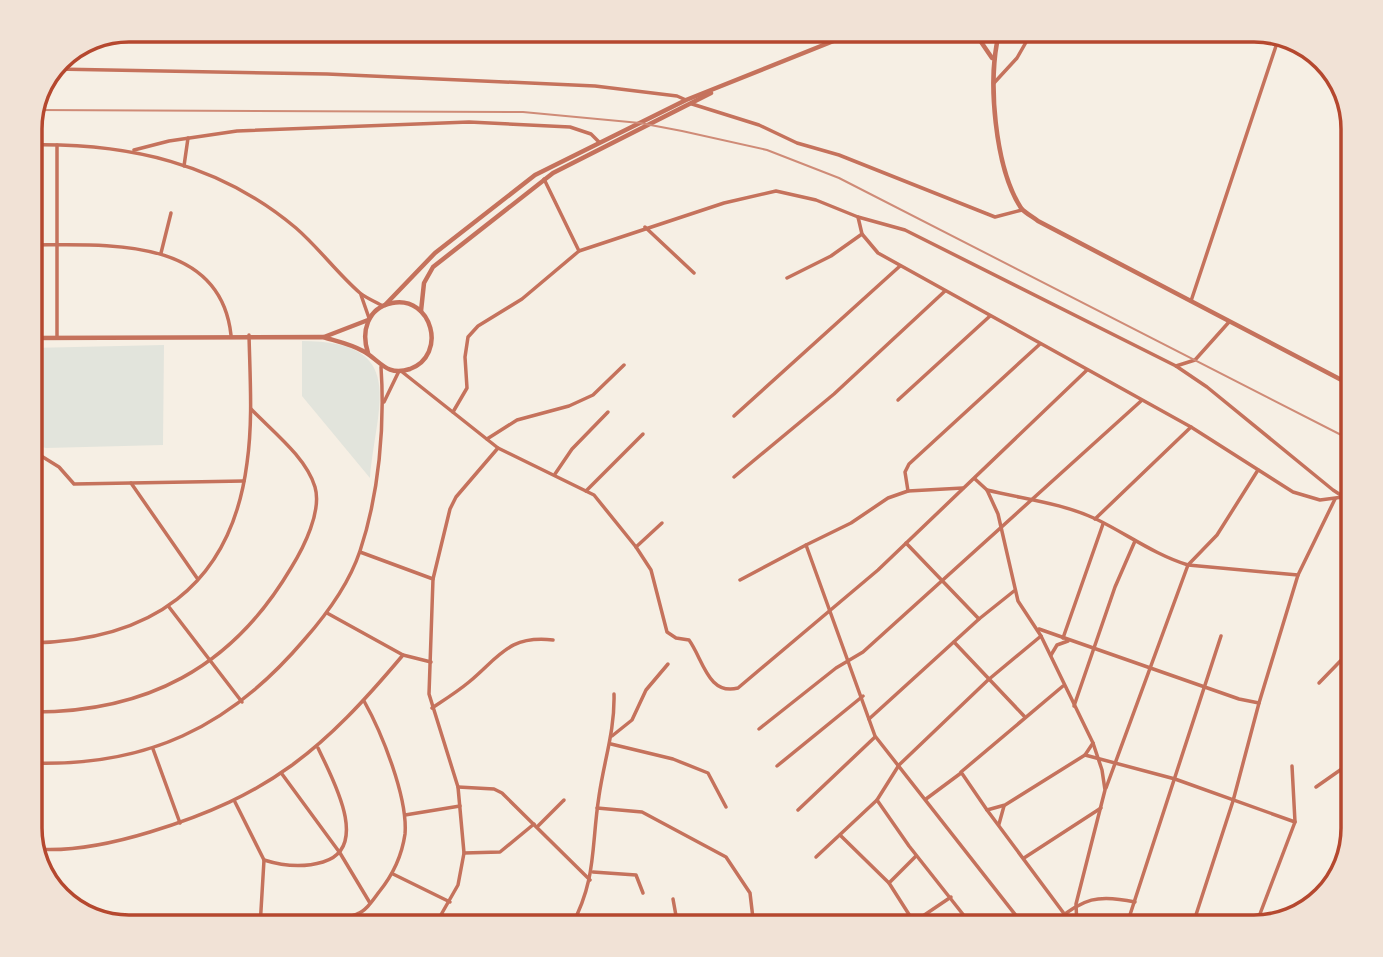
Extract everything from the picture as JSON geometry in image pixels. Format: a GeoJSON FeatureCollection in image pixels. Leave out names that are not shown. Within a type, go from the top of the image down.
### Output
{"type":"FeatureCollection","features":[{"type":"Feature","properties":{"kind":"street"},"geometry":{"type":"LineString","coordinates":[[323,337],[369,319],[423,264],[514,189],[599,142],[687,100],[831,42]]}},
{"type":"Feature","properties":{"kind":"street"},"geometry":{"type":"LineString","coordinates":[[980,42],[993,59]]}},
{"type":"Feature","properties":{"kind":"street"},"geometry":{"type":"LineString","coordinates":[[997,42],[993,59],[994,83],[1004,166],[1022,209],[1038,221],[1341,380]]}},
{"type":"Feature","properties":{"kind":"street"},"geometry":{"type":"LineString","coordinates":[[994,83],[1017,58],[1026,42]]}},
{"type":"Feature","properties":{"kind":"street"},"geometry":{"type":"LineString","coordinates":[[1190,302],[1276,45]]}},
{"type":"Feature","properties":{"kind":"street"},"geometry":{"type":"LineString","coordinates":[[67,69],[327,74],[595,86],[677,96],[687,100]]}},
{"type":"Feature","properties":{"kind":"street"},"geometry":{"type":"LineString","coordinates":[[421,311],[424,283],[433,267],[544,179],[723,86]]}},
{"type":"Feature","properties":{"kind":"street"},"geometry":{"type":"LineString","coordinates":[[692,104],[851,159],[995,217],[1022,209]]}},
{"type":"Feature","properties":{"kind":"street"},"geometry":{"type":"LineString","coordinates":[[134,150],[237,131],[469,122],[570,127],[591,134],[599,142]]}},
{"type":"Feature","properties":{"kind":"street"},"geometry":{"type":"LineString","coordinates":[[184,166],[188,138]]}},
{"type":"Feature","properties":{"kind":"street"},"geometry":{"type":"LineString","coordinates":[[42,145],[134,150],[184,166],[246,192],[290,223],[319,248],[361,295],[369,319],[364,331],[368,353]]}},
{"type":"Feature","properties":{"kind":"street"},"geometry":{"type":"LineString","coordinates":[[57,145],[57,338]]}},
{"type":"Feature","properties":{"kind":"street"},"geometry":{"type":"LineString","coordinates":[[544,179],[579,251]]}},
{"type":"Feature","properties":{"kind":"street"},"geometry":{"type":"LineString","coordinates":[[453,412],[467,388],[465,356],[468,337],[478,326],[522,299],[579,251],[645,227],[776,191],[816,200],[858,217],[905,230],[1176,366],[1224,400],[1341,495]]}},
{"type":"Feature","properties":{"kind":"street"},"geometry":{"type":"LineString","coordinates":[[161,253],[171,213]]}},
{"type":"Feature","properties":{"kind":"street"},"geometry":{"type":"LineString","coordinates":[[858,217],[862,234],[878,253],[900,266],[1191,427],[1304,496],[1341,498]]}},
{"type":"Feature","properties":{"kind":"street"},"geometry":{"type":"LineString","coordinates":[[645,227],[694,273]]}},
{"type":"Feature","properties":{"kind":"street"},"geometry":{"type":"LineString","coordinates":[[787,278],[831,256],[862,234]]}},
{"type":"Feature","properties":{"kind":"street"},"geometry":{"type":"LineString","coordinates":[[42,245],[136,247],[161,253],[186,264],[208,281],[229,314],[231,335]]}},
{"type":"Feature","properties":{"kind":"street"},"geometry":{"type":"LineString","coordinates":[[734,416],[900,266]]}},
{"type":"Feature","properties":{"kind":"street"},"geometry":{"type":"LineString","coordinates":[[733,477],[834,394],[945,291]]}},
{"type":"Feature","properties":{"kind":"street"},"geometry":{"type":"LineString","coordinates":[[361,295],[384,305],[400,302],[421,311],[428,320],[432,342],[421,362],[400,371],[383,404]]}},
{"type":"Feature","properties":{"kind":"street"},"geometry":{"type":"LineString","coordinates":[[898,400],[990,316]]}},
{"type":"Feature","properties":{"kind":"street"},"geometry":{"type":"LineString","coordinates":[[1176,366],[1195,360],[1229,322]]}},
{"type":"Feature","properties":{"kind":"street"},"geometry":{"type":"LineString","coordinates":[[42,338],[231,335],[323,337],[368,353],[381,367],[400,371],[498,448],[594,495],[636,547],[656,584],[667,632],[676,638],[689,640],[720,689],[738,688],[829,610],[975,479],[1087,370]]}},
{"type":"Feature","properties":{"kind":"street"},"geometry":{"type":"LineString","coordinates":[[42,643],[81,641],[108,635],[138,624],[169,607],[197,578],[228,532],[244,481],[251,409],[248,335]]}},
{"type":"Feature","properties":{"kind":"street"},"geometry":{"type":"LineString","coordinates":[[908,491],[905,472],[909,464],[1040,344]]}},
{"type":"Feature","properties":{"kind":"street"},"geometry":{"type":"LineString","coordinates":[[487,439],[517,419],[569,406],[593,395],[624,365]]}},
{"type":"Feature","properties":{"kind":"street"},"geometry":{"type":"LineString","coordinates":[[42,763],[95,761],[153,749],[212,722],[242,702],[284,664],[327,613],[360,551],[372,492],[383,404],[381,367]]}},
{"type":"Feature","properties":{"kind":"street"},"geometry":{"type":"LineString","coordinates":[[759,729],[850,659],[863,652],[1141,401]]}},
{"type":"Feature","properties":{"kind":"street"},"geometry":{"type":"LineString","coordinates":[[42,712],[93,710],[156,691],[212,662],[260,615],[279,589],[300,553],[317,501],[315,486],[304,466],[251,409]]}},
{"type":"Feature","properties":{"kind":"street"},"geometry":{"type":"LineString","coordinates":[[555,474],[579,441],[608,412]]}},
{"type":"Feature","properties":{"kind":"street"},"geometry":{"type":"LineString","coordinates":[[1095,519],[1191,427]]}},
{"type":"Feature","properties":{"kind":"street"},"geometry":{"type":"LineString","coordinates":[[586,491],[643,434]]}},
{"type":"Feature","properties":{"kind":"street"},"geometry":{"type":"LineString","coordinates":[[443,915],[458,885],[464,853],[458,787],[432,709],[430,662],[433,579],[450,509],[456,497],[498,448]]}},
{"type":"Feature","properties":{"kind":"street"},"geometry":{"type":"LineString","coordinates":[[42,456],[59,467],[74,484],[244,481]]}},
{"type":"Feature","properties":{"kind":"street"},"geometry":{"type":"LineString","coordinates":[[1076,915],[1105,790],[1117,765],[1188,565],[1217,535],[1258,469]]}},
{"type":"Feature","properties":{"kind":"street"},"geometry":{"type":"LineString","coordinates":[[975,479],[987,490],[1001,529],[1014,591],[1025,615],[1037,628],[1093,743],[1105,790]]}},
{"type":"Feature","properties":{"kind":"street"},"geometry":{"type":"LineString","coordinates":[[131,483],[197,578]]}},
{"type":"Feature","properties":{"kind":"street"},"geometry":{"type":"LineString","coordinates":[[740,580],[851,523],[888,498],[908,491],[965,488]]}},
{"type":"Feature","properties":{"kind":"street"},"geometry":{"type":"LineString","coordinates":[[987,490],[1034,500],[1095,519],[1188,565],[1298,575]]}},
{"type":"Feature","properties":{"kind":"street"},"geometry":{"type":"LineString","coordinates":[[1196,915],[1233,801],[1259,703],[1298,575],[1335,499]]}},
{"type":"Feature","properties":{"kind":"street"},"geometry":{"type":"LineString","coordinates":[[636,547],[662,523]]}},
{"type":"Feature","properties":{"kind":"street"},"geometry":{"type":"LineString","coordinates":[[1063,638],[1103,523]]}},
{"type":"Feature","properties":{"kind":"street"},"geometry":{"type":"LineString","coordinates":[[1074,706],[1115,587],[1135,541]]}},
{"type":"Feature","properties":{"kind":"street"},"geometry":{"type":"LineString","coordinates":[[906,543],[979,618]]}},
{"type":"Feature","properties":{"kind":"street"},"geometry":{"type":"LineString","coordinates":[[806,545],[850,659],[875,736],[1016,915]]}},
{"type":"Feature","properties":{"kind":"street"},"geometry":{"type":"LineString","coordinates":[[360,551],[433,579]]}},
{"type":"Feature","properties":{"kind":"street"},"geometry":{"type":"LineString","coordinates":[[869,719],[979,618],[1014,591]]}},
{"type":"Feature","properties":{"kind":"street"},"geometry":{"type":"LineString","coordinates":[[169,607],[242,702]]}},
{"type":"Feature","properties":{"kind":"street"},"geometry":{"type":"LineString","coordinates":[[327,613],[402,655],[430,662]]}},
{"type":"Feature","properties":{"kind":"street"},"geometry":{"type":"LineString","coordinates":[[1037,628],[1259,703]]}},
{"type":"Feature","properties":{"kind":"street"},"geometry":{"type":"LineString","coordinates":[[816,857],[877,800],[899,765],[988,680],[1041,636]]}},
{"type":"Feature","properties":{"kind":"street"},"geometry":{"type":"LineString","coordinates":[[1130,915],[1221,636]]}},
{"type":"Feature","properties":{"kind":"street"},"geometry":{"type":"LineString","coordinates":[[432,709],[468,683],[505,648],[522,640],[554,640]]}},
{"type":"Feature","properties":{"kind":"street"},"geometry":{"type":"LineString","coordinates":[[1052,660],[1053,648],[1069,640]]}},
{"type":"Feature","properties":{"kind":"street"},"geometry":{"type":"LineString","coordinates":[[954,642],[1024,716]]}},
{"type":"Feature","properties":{"kind":"street"},"geometry":{"type":"LineString","coordinates":[[45,848],[86,846],[180,823],[235,802],[282,774],[318,748],[364,701],[402,655]]}},
{"type":"Feature","properties":{"kind":"street"},"geometry":{"type":"LineString","coordinates":[[1319,683],[1341,660]]}},
{"type":"Feature","properties":{"kind":"street"},"geometry":{"type":"LineString","coordinates":[[612,736],[632,720],[646,690],[668,664]]}},
{"type":"Feature","properties":{"kind":"street"},"geometry":{"type":"LineString","coordinates":[[926,799],[1063,686]]}},
{"type":"Feature","properties":{"kind":"street"},"geometry":{"type":"LineString","coordinates":[[576,915],[593,872],[597,808],[611,744],[614,694]]}},
{"type":"Feature","properties":{"kind":"street"},"geometry":{"type":"LineString","coordinates":[[777,766],[863,696]]}},
{"type":"Feature","properties":{"kind":"street"},"geometry":{"type":"LineString","coordinates":[[355,915],[370,903],[393,874],[404,835],[405,815],[376,722],[364,701]]}},
{"type":"Feature","properties":{"kind":"street"},"geometry":{"type":"LineString","coordinates":[[798,810],[875,736]]}},
{"type":"Feature","properties":{"kind":"street"},"geometry":{"type":"LineString","coordinates":[[987,810],[1005,805],[1085,755],[1093,743]]}},
{"type":"Feature","properties":{"kind":"street"},"geometry":{"type":"LineString","coordinates":[[611,744],[673,759],[708,773],[726,807]]}},
{"type":"Feature","properties":{"kind":"street"},"geometry":{"type":"LineString","coordinates":[[264,860],[280,865],[310,866],[332,859],[340,853],[347,837],[345,816],[335,785],[318,748]]}},
{"type":"Feature","properties":{"kind":"street"},"geometry":{"type":"LineString","coordinates":[[153,749],[180,823]]}},
{"type":"Feature","properties":{"kind":"street"},"geometry":{"type":"LineString","coordinates":[[1085,755],[1098,756],[1117,765],[1175,779],[1295,822]]}},
{"type":"Feature","properties":{"kind":"street"},"geometry":{"type":"LineString","coordinates":[[1260,914],[1295,822],[1292,766]]}},
{"type":"Feature","properties":{"kind":"street"},"geometry":{"type":"LineString","coordinates":[[1316,787],[1341,769]]}},
{"type":"Feature","properties":{"kind":"street"},"geometry":{"type":"LineString","coordinates":[[961,772],[1065,914],[1076,904],[1114,898],[1135,902]]}},
{"type":"Feature","properties":{"kind":"street"},"geometry":{"type":"LineString","coordinates":[[282,774],[340,853],[370,903]]}},
{"type":"Feature","properties":{"kind":"street"},"geometry":{"type":"LineString","coordinates":[[458,787],[494,789],[502,793],[590,880]]}},
{"type":"Feature","properties":{"kind":"street"},"geometry":{"type":"LineString","coordinates":[[464,853],[500,852],[536,826],[564,800]]}},
{"type":"Feature","properties":{"kind":"street"},"geometry":{"type":"LineString","coordinates":[[877,800],[916,856],[964,915]]}},
{"type":"Feature","properties":{"kind":"street"},"geometry":{"type":"LineString","coordinates":[[235,802],[264,860],[261,915]]}},
{"type":"Feature","properties":{"kind":"street"},"geometry":{"type":"LineString","coordinates":[[999,824],[1005,805]]}},
{"type":"Feature","properties":{"kind":"street"},"geometry":{"type":"LineString","coordinates":[[405,815],[460,806]]}},
{"type":"Feature","properties":{"kind":"street"},"geometry":{"type":"LineString","coordinates":[[597,808],[642,812],[726,857],[750,894],[753,915]]}},
{"type":"Feature","properties":{"kind":"street"},"geometry":{"type":"LineString","coordinates":[[1024,858],[1101,808]]}},
{"type":"Feature","properties":{"kind":"street"},"geometry":{"type":"LineString","coordinates":[[840,835],[889,883],[910,915]]}},
{"type":"Feature","properties":{"kind":"street"},"geometry":{"type":"LineString","coordinates":[[889,883],[916,856]]}},
{"type":"Feature","properties":{"kind":"street"},"geometry":{"type":"LineString","coordinates":[[593,872],[636,875],[643,893]]}},
{"type":"Feature","properties":{"kind":"street"},"geometry":{"type":"LineString","coordinates":[[393,874],[450,902]]}},
{"type":"Feature","properties":{"kind":"street"},"geometry":{"type":"LineString","coordinates":[[924,915],[951,897]]}},
{"type":"Feature","properties":{"kind":"street"},"geometry":{"type":"LineString","coordinates":[[673,899],[676,915]]}},
{"type":"Feature","properties":{"kind":"shaded area"},"geometry":{"type":"Polygon","coordinates":[[[302,341],[336,344],[359,352],[373,365],[379,382],[380,403],[370,478],[302,396],[302,341]]]}},
{"type":"Feature","properties":{"kind":"shaded area"},"geometry":{"type":"Polygon","coordinates":[[[164,345],[163,445],[42,447],[42,348],[164,345]]]}},
{"type":"Feature","properties":{"kind":"railway"},"geometry":{"type":"LineString","coordinates":[[44,110],[523,112],[640,123],[767,150],[839,178],[1341,435]]}}]}
